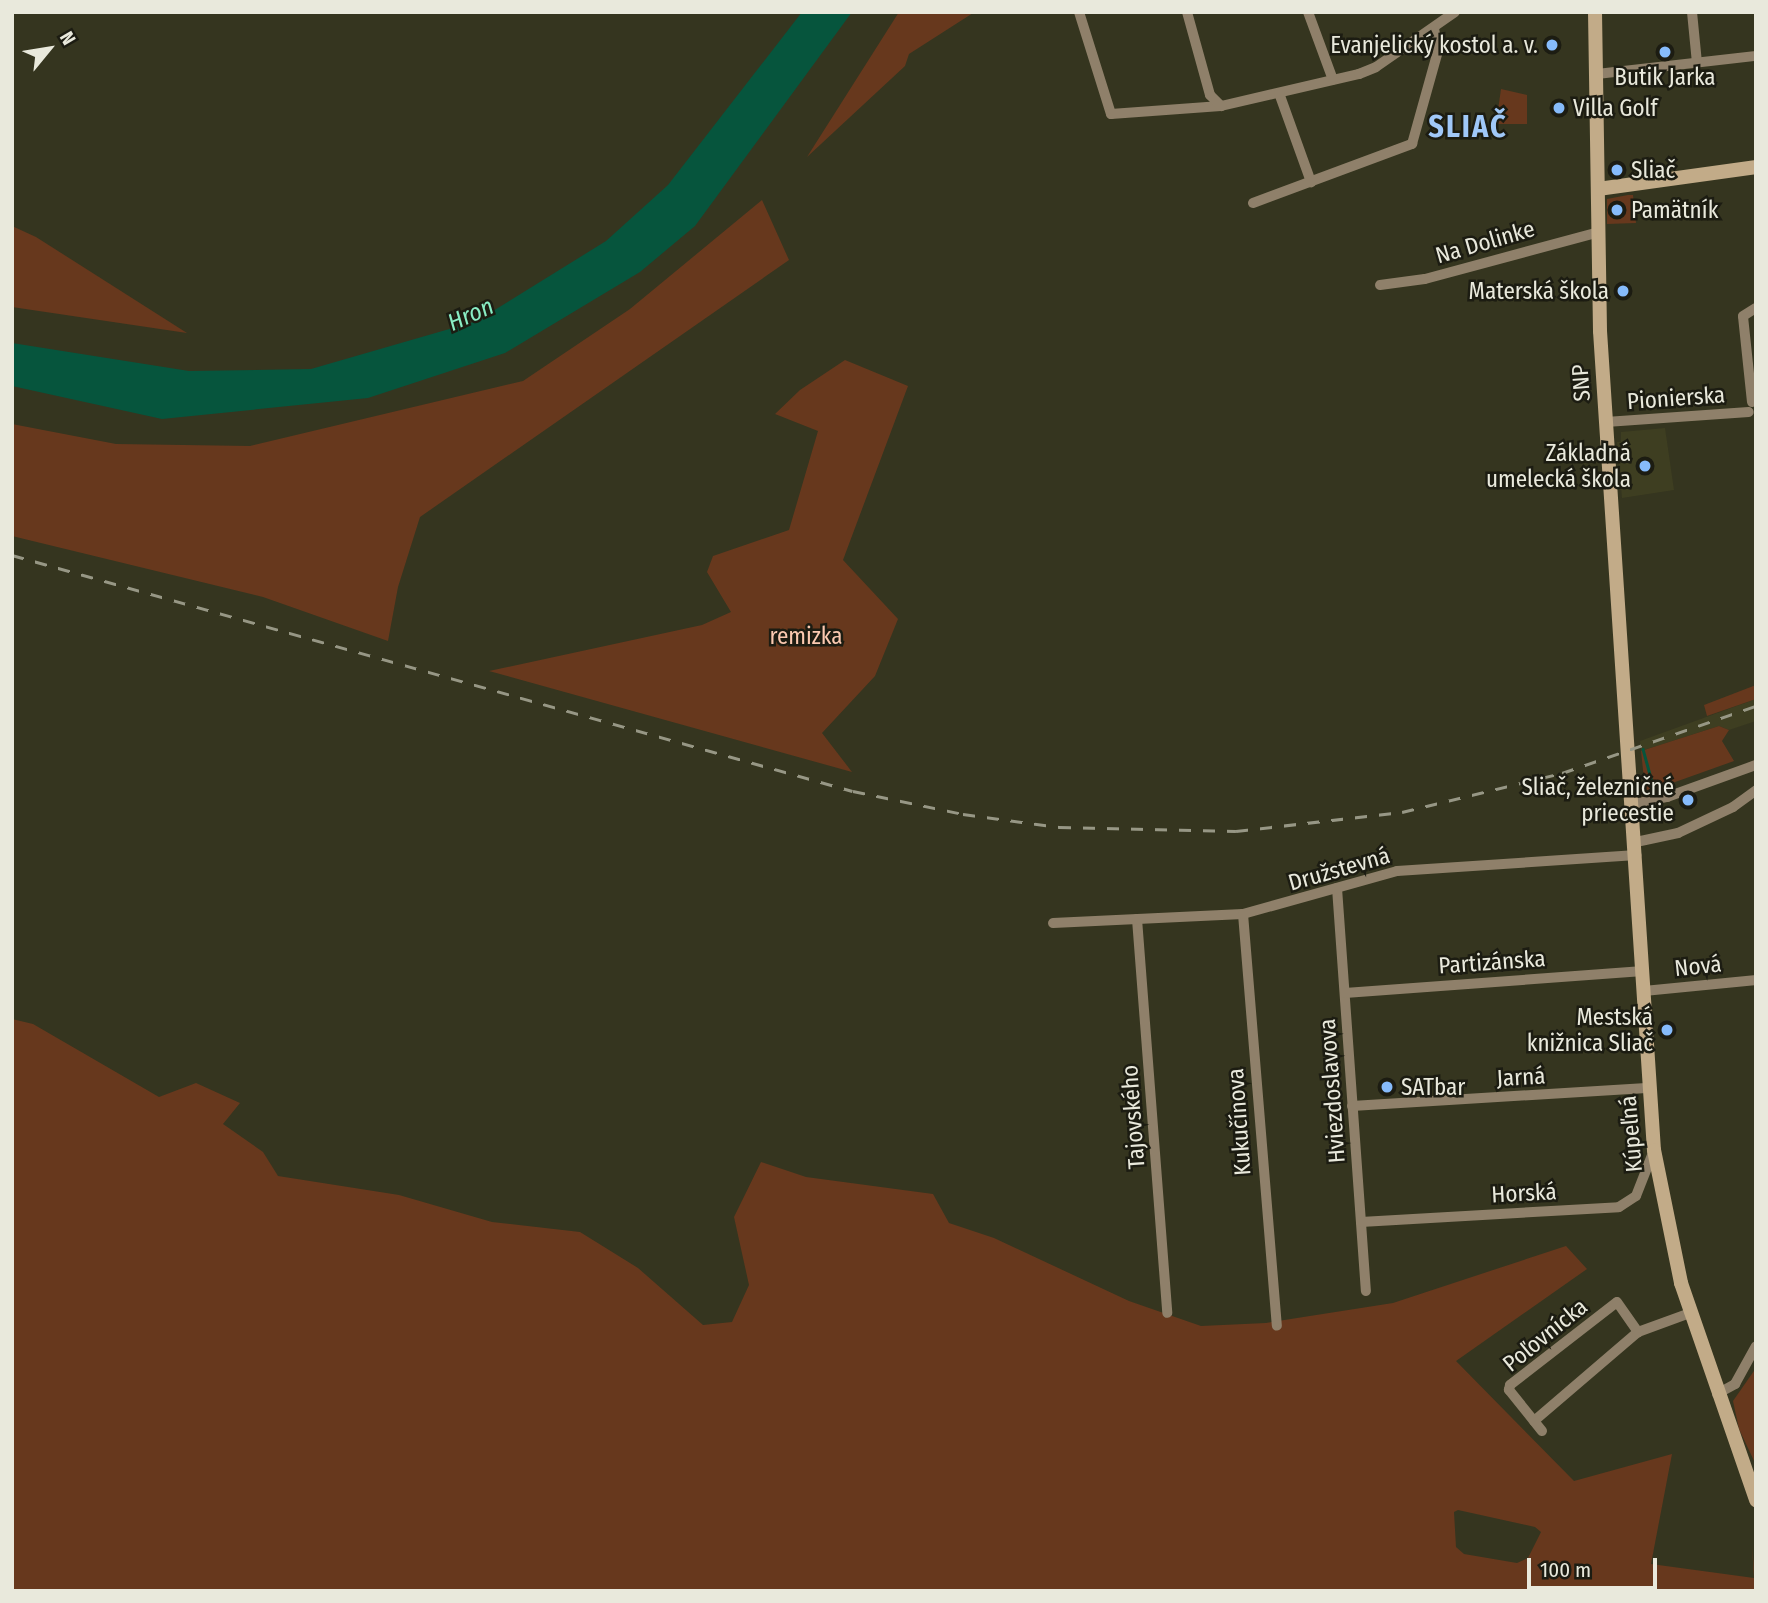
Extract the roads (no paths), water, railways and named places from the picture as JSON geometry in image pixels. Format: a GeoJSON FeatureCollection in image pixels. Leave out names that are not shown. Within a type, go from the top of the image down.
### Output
{"type":"FeatureCollection","features":[{"type":"Feature","properties":{"kind":"street"},"geometry":{"type":"LineString","coordinates":[[1079,12],[1111,114],[1221,106],[1377,67],[1455,12]]}},
{"type":"Feature","properties":{"kind":"street"},"geometry":{"type":"LineString","coordinates":[[1187,12],[1210,95],[1221,106]]}},
{"type":"Feature","properties":{"kind":"street"},"geometry":{"type":"LineString","coordinates":[[1308,12],[1333,80]]}},
{"type":"Feature","properties":{"kind":"street","name":"SNP"},"geometry":{"type":"LineString","coordinates":[[1595,12],[1606,422],[1631,750]]}},
{"type":"Feature","properties":{"kind":"street"},"geometry":{"type":"LineString","coordinates":[[1692,12],[1697,63]]}},
{"type":"Feature","properties":{"kind":"street"},"geometry":{"type":"LineString","coordinates":[[1254,203],[1414,142],[1438,51],[1434,28]]}},
{"type":"Feature","properties":{"kind":"street"},"geometry":{"type":"LineString","coordinates":[[1597,74],[1756,56]]}},
{"type":"Feature","properties":{"kind":"street"},"geometry":{"type":"LineString","coordinates":[[1279,93],[1311,182]]}},
{"type":"Feature","properties":{"kind":"street"},"geometry":{"type":"LineString","coordinates":[[1598,188],[1756,167]]}},
{"type":"Feature","properties":{"kind":"street","name":"Na Dolinke"},"geometry":{"type":"LineString","coordinates":[[1380,285],[1425,279],[1599,232]]}},
{"type":"Feature","properties":{"kind":"street"},"geometry":{"type":"LineString","coordinates":[[1751,309],[1753,407]]}},
{"type":"Feature","properties":{"kind":"street","name":"Pionierska"},"geometry":{"type":"LineString","coordinates":[[1606,422],[1753,407]]}},
{"type":"Feature","properties":{"kind":"street","name":"Kúpeľná"},"geometry":{"type":"LineString","coordinates":[[1631,750],[1654,1150],[1673,1255],[1717,1394],[1756,1500]]}},
{"type":"Feature","properties":{"kind":"street"},"geometry":{"type":"LineString","coordinates":[[1634,804],[1667,797],[1756,765]]}},
{"type":"Feature","properties":{"kind":"street","name":"Družstevná"},"geometry":{"type":"LineString","coordinates":[[1053,923],[1243,914],[1415,869],[1636,849],[1733,807],[1756,790]]}},
{"type":"Feature","properties":{"kind":"street","name":"Hviezdoslavova"},"geometry":{"type":"LineString","coordinates":[[1337,888],[1366,1291]]}},
{"type":"Feature","properties":{"kind":"street","name":"Kukučínova"},"geometry":{"type":"LineString","coordinates":[[1243,914],[1277,1326]]}},
{"type":"Feature","properties":{"kind":"street","name":"Tajovského"},"geometry":{"type":"LineString","coordinates":[[1137,919],[1167,1313]]}},
{"type":"Feature","properties":{"kind":"street","name":"Partizánska"},"geometry":{"type":"LineString","coordinates":[[1345,993],[1643,971]]}},
{"type":"Feature","properties":{"kind":"street","name":"Nová"},"geometry":{"type":"LineString","coordinates":[[1644,991],[1756,980]]}},
{"type":"Feature","properties":{"kind":"street","name":"Jarná"},"geometry":{"type":"LineString","coordinates":[[1352,1106],[1650,1088]]}},
{"type":"Feature","properties":{"kind":"street","name":"Horská"},"geometry":{"type":"LineString","coordinates":[[1362,1222],[1619,1207],[1636,1196],[1654,1150]]}},
{"type":"Feature","properties":{"kind":"street","name":"Poľovnícka"},"geometry":{"type":"LineString","coordinates":[[1542,1431],[1509,1390],[1510,1385],[1618,1302],[1638,1332]]}},
{"type":"Feature","properties":{"kind":"street"},"geometry":{"type":"LineString","coordinates":[[1534,1421],[1638,1332],[1690,1313]]}},
{"type":"Feature","properties":{"kind":"street"},"geometry":{"type":"LineString","coordinates":[[1717,1394],[1735,1384],[1756,1346]]}},
{"type":"Feature","properties":{"kind":"waterway"},"geometry":{"type":"LineString","coordinates":[[1643,749],[1654,789]]}},
{"type":"Feature","properties":{"kind":"railway"},"geometry":{"type":"LineString","coordinates":[[12,555],[853,791],[963,814],[1059,827],[1236,831],[1402,812],[1562,773],[1756,706]]}},
{"type":"Feature","properties":{"kind":"place","name":"Evanjelický kostol a. v."},"geometry":{"type":"Point","coordinates":[1552,45]}},
{"type":"Feature","properties":{"kind":"place","name":"Butik Jarka"},"geometry":{"type":"Point","coordinates":[1665,52]}},
{"type":"Feature","properties":{"kind":"place","name":"Villa Golf"},"geometry":{"type":"Point","coordinates":[1559,108]}},
{"type":"Feature","properties":{"kind":"place","name":"Sliač"},"geometry":{"type":"Point","coordinates":[1617,170]}},
{"type":"Feature","properties":{"kind":"place","name":"Pamätník"},"geometry":{"type":"Point","coordinates":[1617,210]}},
{"type":"Feature","properties":{"kind":"place","name":"Materská škola"},"geometry":{"type":"Point","coordinates":[1623,291]}},
{"type":"Feature","properties":{"kind":"place","name":"Základná umelecká škola"},"geometry":{"type":"Point","coordinates":[1645,466]}},
{"type":"Feature","properties":{"kind":"place","name":"Sliač, železničné priecestie"},"geometry":{"type":"Point","coordinates":[1688,800]}},
{"type":"Feature","properties":{"kind":"place","name":"Mestská knižnica Sliač"},"geometry":{"type":"Point","coordinates":[1667,1030]}},
{"type":"Feature","properties":{"kind":"place","name":"SATbar"},"geometry":{"type":"Point","coordinates":[1387,1087]}},
{"type":"Feature","properties":{"kind":"district","name":"SLIAČ"},"geometry":{"type":"Point","coordinates":[1468,127]}},
{"type":"Feature","properties":{"kind":"water label","name":"Hron"},"geometry":{"type":"Point","coordinates":[471,315]}},
{"type":"Feature","properties":{"kind":"park label","name":"remizka"},"geometry":{"type":"Point","coordinates":[806,636]}}]}
